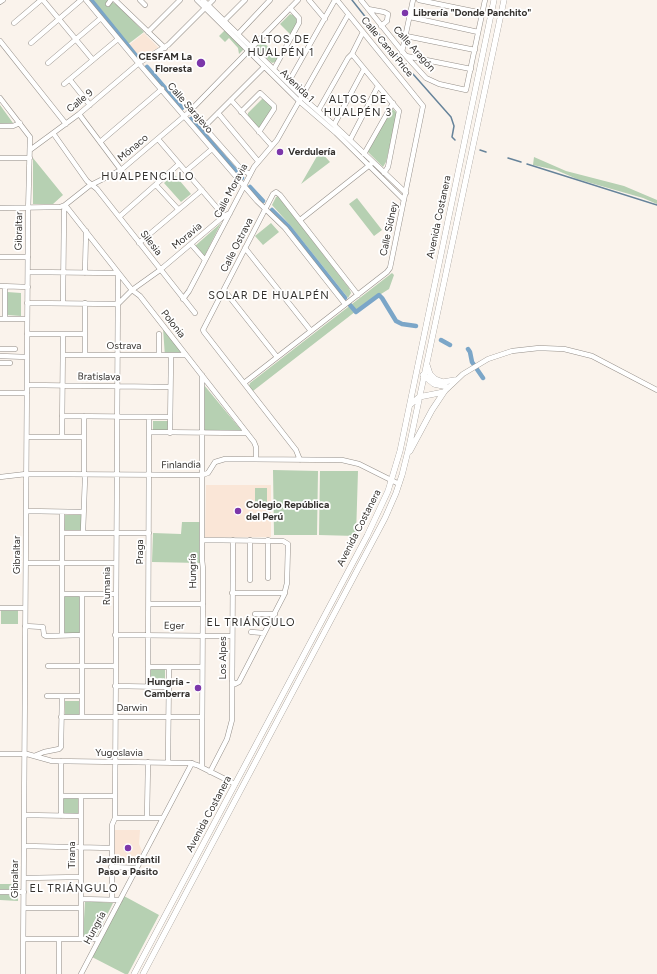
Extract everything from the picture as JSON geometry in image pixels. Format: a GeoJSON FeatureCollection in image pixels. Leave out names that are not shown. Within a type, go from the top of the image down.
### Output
{"type":"FeatureCollection","features":[{"type":"Feature","properties":{"kind":"main road","name":"Avenida Costanera"},"geometry":{"type":"LineString","coordinates":[[143,974],[382,524],[399,484],[407,457],[504,0]]}},
{"type":"Feature","properties":{"kind":"main road","name":"Avenida Costanera"},"geometry":{"type":"LineString","coordinates":[[134,974],[370,530],[392,481],[494,1]]}},
{"type":"Feature","properties":{"kind":"main road"},"geometry":{"type":"LineString","coordinates":[[418,361],[424,375],[434,384],[446,390]]}},
{"type":"Feature","properties":{"kind":"main road"},"geometry":{"type":"LineString","coordinates":[[426,364],[430,374],[435,380],[443,382],[456,380]]}},
{"type":"Feature","properties":{"kind":"main road"},"geometry":{"type":"LineString","coordinates":[[409,406],[419,397],[446,390]]}},
{"type":"Feature","properties":{"kind":"main road"},"geometry":{"type":"LineString","coordinates":[[407,457],[432,410],[446,390]]}},
{"type":"Feature","properties":{"kind":"main road"},"geometry":{"type":"LineString","coordinates":[[426,396],[432,402],[432,410]]}},
{"type":"Feature","properties":{"kind":"street"},"geometry":{"type":"LineString","coordinates":[[14,23],[42,0],[93,60]]}},
{"type":"Feature","properties":{"kind":"street"},"geometry":{"type":"LineString","coordinates":[[31,43],[81,0]]}},
{"type":"Feature","properties":{"kind":"street","name":"Calle Sarajevo"},"geometry":{"type":"LineString","coordinates":[[86,0],[244,186],[265,210],[285,228],[345,304]]}},
{"type":"Feature","properties":{"kind":"street"},"geometry":{"type":"LineString","coordinates":[[108,4],[111,0]]}},
{"type":"Feature","properties":{"kind":"street"},"geometry":{"type":"LineString","coordinates":[[115,0],[165,48],[213,0]]}},
{"type":"Feature","properties":{"kind":"street"},"geometry":{"type":"LineString","coordinates":[[140,0],[145,5]]}},
{"type":"Feature","properties":{"kind":"street"},"geometry":{"type":"LineString","coordinates":[[148,32],[180,0]]}},
{"type":"Feature","properties":{"kind":"street","name":"Avenida 1"},"geometry":{"type":"LineString","coordinates":[[196,0],[207,7],[238,34],[264,67],[371,164],[404,200]]}},
{"type":"Feature","properties":{"kind":"street","name":"Avenida 1"},"geometry":{"type":"LineString","coordinates":[[204,0],[207,7],[250,49],[274,69],[288,83],[300,99],[318,111],[334,125],[364,154],[371,164],[384,173],[406,193]]}},
{"type":"Feature","properties":{"kind":"street"},"geometry":{"type":"LineString","coordinates":[[224,21],[244,0]]}},
{"type":"Feature","properties":{"kind":"street"},"geometry":{"type":"LineString","coordinates":[[238,34],[270,0]]}},
{"type":"Feature","properties":{"kind":"street","name":"Mónaco"},"geometry":{"type":"LineString","coordinates":[[0,208],[56,208],[65,205],[92,184],[121,170],[190,111],[298,0]]}},
{"type":"Feature","properties":{"kind":"street"},"geometry":{"type":"LineString","coordinates":[[309,0],[324,19]]}},
{"type":"Feature","properties":{"kind":"street"},"geometry":{"type":"LineString","coordinates":[[288,83],[336,0]]}},
{"type":"Feature","properties":{"kind":"street","name":"Calle Canal Price"},"geometry":{"type":"LineString","coordinates":[[336,0],[423,106]]}},
{"type":"Feature","properties":{"kind":"street","name":"Calle Aragón"},"geometry":{"type":"LineString","coordinates":[[361,0],[404,54],[429,80],[439,84],[466,90],[471,69]]}},
{"type":"Feature","properties":{"kind":"street"},"geometry":{"type":"LineString","coordinates":[[413,0],[404,54],[471,69],[485,0]]}},
{"type":"Feature","properties":{"kind":"street"},"geometry":{"type":"LineString","coordinates":[[419,0],[482,13]]}},
{"type":"Feature","properties":{"kind":"street"},"geometry":{"type":"LineString","coordinates":[[274,69],[299,22],[298,17],[290,8]]}},
{"type":"Feature","properties":{"kind":"street"},"geometry":{"type":"LineString","coordinates":[[368,9],[388,14],[387,21],[381,26]]}},
{"type":"Feature","properties":{"kind":"street","name":"Calle Moravia"},"geometry":{"type":"LineString","coordinates":[[183,298],[189,291],[206,260],[250,174],[258,161],[272,146],[348,15]]}},
{"type":"Feature","properties":{"kind":"street"},"geometry":{"type":"LineString","coordinates":[[410,17],[478,32]]}},
{"type":"Feature","properties":{"kind":"street"},"geometry":{"type":"LineString","coordinates":[[48,63],[101,18]]}},
{"type":"Feature","properties":{"kind":"street"},"geometry":{"type":"LineString","coordinates":[[318,111],[348,58],[352,54],[363,32]]}},
{"type":"Feature","properties":{"kind":"street"},"geometry":{"type":"LineString","coordinates":[[406,36],[475,50]]}},
{"type":"Feature","properties":{"kind":"street"},"geometry":{"type":"LineString","coordinates":[[64,84],[118,39]]}},
{"type":"Feature","properties":{"kind":"street"},"geometry":{"type":"LineString","coordinates":[[0,41],[66,124]]}},
{"type":"Feature","properties":{"kind":"street","name":"Calle 9"},"geometry":{"type":"LineString","coordinates":[[30,150],[79,114],[139,63],[165,48]]}},
{"type":"Feature","properties":{"kind":"street"},"geometry":{"type":"LineString","coordinates":[[352,54],[393,103],[399,113],[388,167],[384,173]]}},
{"type":"Feature","properties":{"kind":"street"},"geometry":{"type":"LineString","coordinates":[[204,127],[264,67]]}},
{"type":"Feature","properties":{"kind":"street"},"geometry":{"type":"LineString","coordinates":[[334,125],[364,69]]}},
{"type":"Feature","properties":{"kind":"street"},"geometry":{"type":"LineString","coordinates":[[70,80],[90,105]]}},
{"type":"Feature","properties":{"kind":"street"},"geometry":{"type":"LineString","coordinates":[[350,140],[378,86]]}},
{"type":"Feature","properties":{"kind":"street"},"geometry":{"type":"LineString","coordinates":[[100,142],[162,89]]}},
{"type":"Feature","properties":{"kind":"street"},"geometry":{"type":"LineString","coordinates":[[241,112],[260,93],[274,106],[274,109],[259,132]]}},
{"type":"Feature","properties":{"kind":"street"},"geometry":{"type":"LineString","coordinates":[[0,98],[20,123],[13,126],[0,126]]}},
{"type":"Feature","properties":{"kind":"street"},"geometry":{"type":"LineString","coordinates":[[231,100],[272,146]]}},
{"type":"Feature","properties":{"kind":"street"},"geometry":{"type":"LineString","coordinates":[[364,154],[393,103]]}},
{"type":"Feature","properties":{"kind":"street","name":"Calle Sídney"},"geometry":{"type":"LineString","coordinates":[[244,383],[390,269],[423,106]]}},
{"type":"Feature","properties":{"kind":"street"},"geometry":{"type":"LineString","coordinates":[[190,111],[242,170],[250,174]]}},
{"type":"Feature","properties":{"kind":"street"},"geometry":{"type":"LineString","coordinates":[[218,113],[258,161]]}},
{"type":"Feature","properties":{"kind":"street"},"geometry":{"type":"LineString","coordinates":[[79,114],[121,170]]}},
{"type":"Feature","properties":{"kind":"street","name":"Gibraltar"},"geometry":{"type":"LineString","coordinates":[[20,123],[30,137],[27,303],[23,974]]}},
{"type":"Feature","properties":{"kind":"street","name":"Silesia"},"geometry":{"type":"LineString","coordinates":[[53,133],[87,181],[92,184],[195,313]]}},
{"type":"Feature","properties":{"kind":"street"},"geometry":{"type":"LineString","coordinates":[[158,139],[224,216]]}},
{"type":"Feature","properties":{"kind":"street"},"geometry":{"type":"LineString","coordinates":[[186,171],[212,149]]}},
{"type":"Feature","properties":{"kind":"street"},"geometry":{"type":"LineString","coordinates":[[0,158],[30,158]]}},
{"type":"Feature","properties":{"kind":"street"},"geometry":{"type":"LineString","coordinates":[[119,217],[180,164]]}},
{"type":"Feature","properties":{"kind":"street"},"geometry":{"type":"LineString","coordinates":[[300,220],[371,164]]}},
{"type":"Feature","properties":{"kind":"street"},"geometry":{"type":"LineString","coordinates":[[156,185],[178,210]]}},
{"type":"Feature","properties":{"kind":"street"},"geometry":{"type":"LineString","coordinates":[[139,243],[202,190]]}},
{"type":"Feature","properties":{"kind":"street"},"geometry":{"type":"LineString","coordinates":[[265,210],[274,193],[277,192],[358,295]]}},
{"type":"Feature","properties":{"kind":"street"},"geometry":{"type":"LineString","coordinates":[[63,303],[65,205]]}},
{"type":"Feature","properties":{"kind":"street","name":"Polonia"},"geometry":{"type":"LineString","coordinates":[[65,205],[132,290],[140,296],[256,445],[256,460]]}},
{"type":"Feature","properties":{"kind":"street","name":"Calle Ostrava"},"geometry":{"type":"LineString","coordinates":[[244,383],[203,331],[265,210]]}},
{"type":"Feature","properties":{"kind":"street","name":"Moravia"},"geometry":{"type":"LineString","coordinates":[[118,304],[132,290],[160,270],[224,216],[230,213]]}},
{"type":"Feature","properties":{"kind":"street"},"geometry":{"type":"LineString","coordinates":[[85,273],[86,231]]}},
{"type":"Feature","properties":{"kind":"street"},"geometry":{"type":"LineString","coordinates":[[191,244],[206,260]]}},
{"type":"Feature","properties":{"kind":"street"},"geometry":{"type":"LineString","coordinates":[[245,248],[311,331]]}},
{"type":"Feature","properties":{"kind":"street"},"geometry":{"type":"LineString","coordinates":[[0,257],[28,257]]}},
{"type":"Feature","properties":{"kind":"street"},"geometry":{"type":"LineString","coordinates":[[28,272],[118,273]]}},
{"type":"Feature","properties":{"kind":"street","name":"Rumania"},"geometry":{"type":"LineString","coordinates":[[112,899],[112,825],[115,818],[114,762],[118,273]]}},
{"type":"Feature","properties":{"kind":"street"},"geometry":{"type":"LineString","coordinates":[[27,319],[2,319],[2,286],[28,287]]}},
{"type":"Feature","properties":{"kind":"street"},"geometry":{"type":"LineString","coordinates":[[224,290],[277,357]]}},
{"type":"Feature","properties":{"kind":"street"},"geometry":{"type":"LineString","coordinates":[[27,303],[118,304]]}},
{"type":"Feature","properties":{"kind":"street"},"geometry":{"type":"LineString","coordinates":[[85,304],[85,355]]}},
{"type":"Feature","properties":{"kind":"street"},"geometry":{"type":"LineString","coordinates":[[27,334],[85,334]]}},
{"type":"Feature","properties":{"kind":"street"},"geometry":{"type":"LineString","coordinates":[[62,437],[63,334]]}},
{"type":"Feature","properties":{"kind":"street"},"geometry":{"type":"LineString","coordinates":[[159,334],[159,355]]}},
{"type":"Feature","properties":{"kind":"street"},"geometry":{"type":"LineString","coordinates":[[446,390],[473,367],[496,356],[521,350],[548,348],[592,356],[657,390]]}},
{"type":"Feature","properties":{"kind":"street"},"geometry":{"type":"LineString","coordinates":[[0,349],[15,349]]}},
{"type":"Feature","properties":{"kind":"street","name":"Ostrava"},"geometry":{"type":"LineString","coordinates":[[63,355],[186,355]]}},
{"type":"Feature","properties":{"kind":"street"},"geometry":{"type":"LineString","coordinates":[[170,433],[171,355]]}},
{"type":"Feature","properties":{"kind":"street"},"geometry":{"type":"LineString","coordinates":[[0,356],[27,356]]}},
{"type":"Feature","properties":{"kind":"street"},"geometry":{"type":"LineString","coordinates":[[0,363],[10,363]]}},
{"type":"Feature","properties":{"kind":"street","name":"Hungría"},"geometry":{"type":"LineString","coordinates":[[202,375],[202,767]]}},
{"type":"Feature","properties":{"kind":"street"},"geometry":{"type":"LineString","coordinates":[[244,383],[298,452],[300,460]]}},
{"type":"Feature","properties":{"kind":"street","name":"Bratislava"},"geometry":{"type":"LineString","coordinates":[[27,385],[170,386]]}},
{"type":"Feature","properties":{"kind":"street"},"geometry":{"type":"LineString","coordinates":[[0,393],[27,393]]}},
{"type":"Feature","properties":{"kind":"street"},"geometry":{"type":"LineString","coordinates":[[62,416],[170,417]]}},
{"type":"Feature","properties":{"kind":"street"},"geometry":{"type":"LineString","coordinates":[[83,532],[83,512],[85,509],[84,416]]}},
{"type":"Feature","properties":{"kind":"street","name":"Praga"},"geometry":{"type":"LineString","coordinates":[[148,687],[150,475],[149,417]]}},
{"type":"Feature","properties":{"kind":"street"},"geometry":{"type":"LineString","coordinates":[[149,432],[247,433]]}},
{"type":"Feature","properties":{"kind":"street"},"geometry":{"type":"LineString","coordinates":[[27,437],[84,437]]}},
{"type":"Feature","properties":{"kind":"street","name":"Finlandia"},"geometry":{"type":"LineString","coordinates":[[0,477],[26,474],[202,475],[208,473],[215,462],[219,460],[300,460],[350,461],[399,484]]}},
{"type":"Feature","properties":{"kind":"street"},"geometry":{"type":"LineString","coordinates":[[26,511],[83,512]]}},
{"type":"Feature","properties":{"kind":"street"},"geometry":{"type":"LineString","coordinates":[[62,512],[62,635]]}},
{"type":"Feature","properties":{"kind":"street"},"geometry":{"type":"LineString","coordinates":[[62,533],[149,533]]}},
{"type":"Feature","properties":{"kind":"street"},"geometry":{"type":"LineString","coordinates":[[202,540],[283,541],[286,542],[288,546],[286,593],[238,683],[234,683],[232,681]]}},
{"type":"Feature","properties":{"kind":"street","name":"Los Alpes"},"geometry":{"type":"LineString","coordinates":[[210,772],[230,731],[232,720],[233,540]]}},
{"type":"Feature","properties":{"kind":"street"},"geometry":{"type":"LineString","coordinates":[[250,540],[250,580]]}},
{"type":"Feature","properties":{"kind":"street"},"geometry":{"type":"LineString","coordinates":[[268,540],[268,578]]}},
{"type":"Feature","properties":{"kind":"street"},"geometry":{"type":"LineString","coordinates":[[26,563],[116,564]]}},
{"type":"Feature","properties":{"kind":"street"},"geometry":{"type":"LineString","coordinates":[[232,593],[286,593]]}},
{"type":"Feature","properties":{"kind":"street"},"geometry":{"type":"LineString","coordinates":[[62,594],[116,594]]}},
{"type":"Feature","properties":{"kind":"street"},"geometry":{"type":"LineString","coordinates":[[82,594],[82,717]]}},
{"type":"Feature","properties":{"kind":"street"},"geometry":{"type":"LineString","coordinates":[[149,604],[203,604]]}},
{"type":"Feature","properties":{"kind":"street"},"geometry":{"type":"LineString","coordinates":[[0,608],[26,608]]}},
{"type":"Feature","properties":{"kind":"street"},"geometry":{"type":"LineString","coordinates":[[255,614],[275,614]]}},
{"type":"Feature","properties":{"kind":"street"},"geometry":{"type":"LineString","coordinates":[[25,626],[44,627],[44,635],[46,636],[82,635]]}},
{"type":"Feature","properties":{"kind":"street"},"geometry":{"type":"LineString","coordinates":[[251,632],[264,633]]}},
{"type":"Feature","properties":{"kind":"street","name":"Eger"},"geometry":{"type":"LineString","coordinates":[[115,635],[232,636]]}},
{"type":"Feature","properties":{"kind":"street"},"geometry":{"type":"LineString","coordinates":[[48,666],[115,666]]}},
{"type":"Feature","properties":{"kind":"street"},"geometry":{"type":"LineString","coordinates":[[148,667],[202,667]]}},
{"type":"Feature","properties":{"kind":"street"},"geometry":{"type":"LineString","coordinates":[[168,762],[169,667]]}},
{"type":"Feature","properties":{"kind":"street"},"geometry":{"type":"LineString","coordinates":[[115,686],[169,687]]}},
{"type":"Feature","properties":{"kind":"street"},"geometry":{"type":"LineString","coordinates":[[46,696],[82,696]]}},
{"type":"Feature","properties":{"kind":"street"},"geometry":{"type":"LineString","coordinates":[[34,756],[47,751],[59,749],[61,746],[62,696]]}},
{"type":"Feature","properties":{"kind":"street","name":"Darwin"},"geometry":{"type":"LineString","coordinates":[[61,717],[202,717]]}},
{"type":"Feature","properties":{"kind":"street","name":"Yugoslavia"},"geometry":{"type":"LineString","coordinates":[[0,754],[24,754],[48,761],[61,762],[192,763],[235,784]]}},
{"type":"Feature","properties":{"kind":"street"},"geometry":{"type":"LineString","coordinates":[[61,762],[61,816]]}},
{"type":"Feature","properties":{"kind":"street"},"geometry":{"type":"LineString","coordinates":[[148,762],[148,818]]}},
{"type":"Feature","properties":{"kind":"street","name":"Hungría"},"geometry":{"type":"LineString","coordinates":[[81,974],[192,763]]}},
{"type":"Feature","properties":{"kind":"street"},"geometry":{"type":"LineString","coordinates":[[61,796],[115,796]]}},
{"type":"Feature","properties":{"kind":"street","name":"Tirana"},"geometry":{"type":"LineString","coordinates":[[81,796],[81,939]]}},
{"type":"Feature","properties":{"kind":"street"},"geometry":{"type":"LineString","coordinates":[[24,815],[81,816]]}},
{"type":"Feature","properties":{"kind":"street"},"geometry":{"type":"LineString","coordinates":[[115,818],[163,818]]}},
{"type":"Feature","properties":{"kind":"street"},"geometry":{"type":"LineString","coordinates":[[24,846],[112,848]]}},
{"type":"Feature","properties":{"kind":"street"},"geometry":{"type":"LineString","coordinates":[[111,867],[137,868]]}},
{"type":"Feature","properties":{"kind":"street"},"geometry":{"type":"LineString","coordinates":[[24,878],[81,877]]}},
{"type":"Feature","properties":{"kind":"street"},"geometry":{"type":"LineString","coordinates":[[0,892],[24,892]]}},
{"type":"Feature","properties":{"kind":"street"},"geometry":{"type":"LineString","coordinates":[[81,899],[120,900]]}},
{"type":"Feature","properties":{"kind":"street"},"geometry":{"type":"LineString","coordinates":[[24,908],[81,908]]}},
{"type":"Feature","properties":{"kind":"street"},"geometry":{"type":"LineString","coordinates":[[24,939],[99,939]]}},
{"type":"Feature","properties":{"kind":"street"},"geometry":{"type":"LineString","coordinates":[[59,939],[59,974]]}},
{"type":"Feature","properties":{"kind":"shaded area"},"geometry":{"type":"Polygon","coordinates":[[[144,33],[159,48],[138,57],[129,45],[144,33]]]}},
{"type":"Feature","properties":{"kind":"shaded area","name":"Colegio República del Perú"},"geometry":{"type":"Polygon","coordinates":[[[206,485],[271,485],[271,537],[205,537],[206,485]]]}},
{"type":"Feature","properties":{"kind":"shaded area","name":"Jardin Infantil Paso a Pasito"},"geometry":{"type":"Polygon","coordinates":[[[115,830],[140,830],[139,844],[142,851],[137,862],[114,861],[115,830]]]}},
{"type":"Feature","properties":{"kind":"green space"},"geometry":{"type":"Polygon","coordinates":[[[89,0],[109,0],[117,5],[144,32],[127,45],[89,0]]]}},
{"type":"Feature","properties":{"kind":"green space"},"geometry":{"type":"Polygon","coordinates":[[[290,14],[298,20],[291,35],[280,24],[290,14]]]}},
{"type":"Feature","properties":{"kind":"green space"},"geometry":{"type":"Polygon","coordinates":[[[225,30],[243,47],[243,50],[239,54],[238,48],[229,38],[225,42],[219,36],[225,30]]]}},
{"type":"Feature","properties":{"kind":"green space"},"geometry":{"type":"Polygon","coordinates":[[[262,41],[279,57],[275,62],[272,63],[255,48],[262,41]]]}},
{"type":"Feature","properties":{"kind":"green space"},"geometry":{"type":"Polygon","coordinates":[[[263,98],[273,107],[260,130],[248,116],[248,113],[263,98]]]}},
{"type":"Feature","properties":{"kind":"green space"},"geometry":{"type":"Polygon","coordinates":[[[0,105],[13,123],[0,124],[0,105]]]}},
{"type":"Feature","properties":{"kind":"green space"},"geometry":{"type":"Polygon","coordinates":[[[392,108],[397,113],[386,162],[383,167],[367,151],[392,108]]]}},
{"type":"Feature","properties":{"kind":"green space"},"geometry":{"type":"Polygon","coordinates":[[[320,151],[330,162],[301,184],[320,151]]]}},
{"type":"Feature","properties":{"kind":"green space"},"geometry":{"type":"Polygon","coordinates":[[[534,157],[566,171],[624,186],[657,200],[657,204],[643,198],[577,179],[556,170],[533,165],[534,157]]]}},
{"type":"Feature","properties":{"kind":"green space"},"geometry":{"type":"Polygon","coordinates":[[[33,158],[63,195],[53,204],[33,204],[33,158]]]}},
{"type":"Feature","properties":{"kind":"green space"},"geometry":{"type":"Polygon","coordinates":[[[174,174],[191,194],[181,202],[164,183],[174,174]]]}},
{"type":"Feature","properties":{"kind":"green space"},"geometry":{"type":"Polygon","coordinates":[[[278,196],[349,288],[351,293],[348,298],[290,225],[272,205],[278,196]]]}},
{"type":"Feature","properties":{"kind":"green space"},"geometry":{"type":"Polygon","coordinates":[[[357,198],[382,230],[374,236],[349,204],[357,198]]]}},
{"type":"Feature","properties":{"kind":"green space"},"geometry":{"type":"Polygon","coordinates":[[[221,223],[204,257],[195,246],[221,223]]]}},
{"type":"Feature","properties":{"kind":"green space"},"geometry":{"type":"Polygon","coordinates":[[[271,223],[279,232],[263,245],[255,236],[271,223]]]}},
{"type":"Feature","properties":{"kind":"green space"},"geometry":{"type":"Polygon","coordinates":[[[392,273],[394,275],[389,289],[381,294],[378,294],[253,391],[249,386],[250,383],[392,273]]]}},
{"type":"Feature","properties":{"kind":"green space"},"geometry":{"type":"Polygon","coordinates":[[[7,292],[21,293],[21,316],[7,315],[7,292]]]}},
{"type":"Feature","properties":{"kind":"green space"},"geometry":{"type":"Polygon","coordinates":[[[163,328],[185,357],[165,357],[163,328]]]}},
{"type":"Feature","properties":{"kind":"green space"},"geometry":{"type":"Polygon","coordinates":[[[204,385],[242,431],[204,431],[204,385]]]}},
{"type":"Feature","properties":{"kind":"green space"},"geometry":{"type":"Polygon","coordinates":[[[153,421],[168,421],[169,431],[153,430],[153,421]]]}},
{"type":"Feature","properties":{"kind":"green space"},"geometry":{"type":"Polygon","coordinates":[[[273,470],[318,471],[317,535],[274,535],[273,470]]]}},
{"type":"Feature","properties":{"kind":"green space"},"geometry":{"type":"Polygon","coordinates":[[[320,471],[358,471],[356,536],[319,535],[320,471]]]}},
{"type":"Feature","properties":{"kind":"green space"},"geometry":{"type":"Polygon","coordinates":[[[255,488],[267,488],[267,506],[255,506],[255,488]]]}},
{"type":"Feature","properties":{"kind":"green space"},"geometry":{"type":"Polygon","coordinates":[[[65,515],[81,515],[81,530],[64,530],[65,515]]]}},
{"type":"Feature","properties":{"kind":"green space"},"geometry":{"type":"Polygon","coordinates":[[[182,522],[201,522],[200,563],[152,562],[153,533],[181,534],[182,522]]]}},
{"type":"Feature","properties":{"kind":"green space"},"geometry":{"type":"Polygon","coordinates":[[[63,596],[81,596],[80,634],[63,633],[63,596]]]}},
{"type":"Feature","properties":{"kind":"green space"},"geometry":{"type":"Polygon","coordinates":[[[1,609],[18,609],[18,624],[1,624],[1,609]]]}},
{"type":"Feature","properties":{"kind":"green space"},"geometry":{"type":"Polygon","coordinates":[[[150,669],[165,669],[165,687],[150,686],[150,669]]]}},
{"type":"Feature","properties":{"kind":"green space"},"geometry":{"type":"Polygon","coordinates":[[[65,701],[79,701],[79,716],[65,716],[65,701]]]}},
{"type":"Feature","properties":{"kind":"green space"},"geometry":{"type":"Polygon","coordinates":[[[63,797],[78,797],[78,815],[62,815],[63,797]]]}},
{"type":"Feature","properties":{"kind":"green space"},"geometry":{"type":"Polygon","coordinates":[[[0,884],[18,884],[18,901],[0,900],[0,884]]]}},
{"type":"Feature","properties":{"kind":"green space"},"geometry":{"type":"Polygon","coordinates":[[[124,896],[159,915],[128,974],[125,974],[92,957],[124,896]]]}},
{"type":"Feature","properties":{"kind":"green space"},"geometry":{"type":"Polygon","coordinates":[[[85,901],[113,903],[96,937],[83,937],[85,901]]]}},
{"type":"Feature","properties":{"kind":"waterway"},"geometry":{"type":"LineString","coordinates":[[91,0],[137,57]]}},
{"type":"Feature","properties":{"kind":"waterway"},"geometry":{"type":"LineString","coordinates":[[352,0],[390,48],[451,117],[454,126],[452,137],[455,140]]}},
{"type":"Feature","properties":{"kind":"waterway"},"geometry":{"type":"LineString","coordinates":[[147,67],[182,108]]}},
{"type":"Feature","properties":{"kind":"waterway"},"geometry":{"type":"LineString","coordinates":[[191,119],[242,178]]}},
{"type":"Feature","properties":{"kind":"waterway"},"geometry":{"type":"LineString","coordinates":[[480,150],[486,152]]}},
{"type":"Feature","properties":{"kind":"waterway"},"geometry":{"type":"LineString","coordinates":[[508,158],[521,162]]}},
{"type":"Feature","properties":{"kind":"waterway"},"geometry":{"type":"LineString","coordinates":[[527,164],[657,205]]}},
{"type":"Feature","properties":{"kind":"waterway"},"geometry":{"type":"LineString","coordinates":[[250,187],[263,201]]}},
{"type":"Feature","properties":{"kind":"waterway"},"geometry":{"type":"LineString","coordinates":[[272,210],[288,226],[345,298]]}},
{"type":"Feature","properties":{"kind":"waterway"},"geometry":{"type":"LineString","coordinates":[[350,305],[356,312],[379,295],[396,321],[402,324],[416,326]]}},
{"type":"Feature","properties":{"kind":"waterway"},"geometry":{"type":"LineString","coordinates":[[441,340],[450,345]]}},
{"type":"Feature","properties":{"kind":"waterway"},"geometry":{"type":"LineString","coordinates":[[468,349],[472,362],[483,378]]}},
{"type":"Feature","properties":{"kind":"place","name":"Librería \"Donde Panchito\""},"geometry":{"type":"Point","coordinates":[405,13]}},
{"type":"Feature","properties":{"kind":"place","name":"CESFAM La Floresta"},"geometry":{"type":"Point","coordinates":[201,63]}},
{"type":"Feature","properties":{"kind":"place","name":"Verdulería"},"geometry":{"type":"Point","coordinates":[280,152]}},
{"type":"Feature","properties":{"kind":"place","name":"Colegio República del Perú"},"geometry":{"type":"Point","coordinates":[238,511]}},
{"type":"Feature","properties":{"kind":"place","name":"Hungria - Camberra"},"geometry":{"type":"Point","coordinates":[198,688]}},
{"type":"Feature","properties":{"kind":"place","name":"Jardin Infantil Paso a Pasito"},"geometry":{"type":"Point","coordinates":[128,848]}},
{"type":"Feature","properties":{"kind":"district","name":"ALTOS DE HUALPÉN 1"},"geometry":{"type":"Point","coordinates":[281,46]}},
{"type":"Feature","properties":{"kind":"district","name":"ALTOS DE HUALPÉN 3"},"geometry":{"type":"Point","coordinates":[358,106]}},
{"type":"Feature","properties":{"kind":"district","name":"HUALPENCILLO"},"geometry":{"type":"Point","coordinates":[148,177]}},
{"type":"Feature","properties":{"kind":"district","name":"SOLAR DE HUALPÉN"},"geometry":{"type":"Point","coordinates":[269,296]}},
{"type":"Feature","properties":{"kind":"district","name":"EL TRIÁNGULO"},"geometry":{"type":"Point","coordinates":[251,623]}},
{"type":"Feature","properties":{"kind":"district","name":"EL TRIÁNGULO"},"geometry":{"type":"Point","coordinates":[74,889]}}]}
